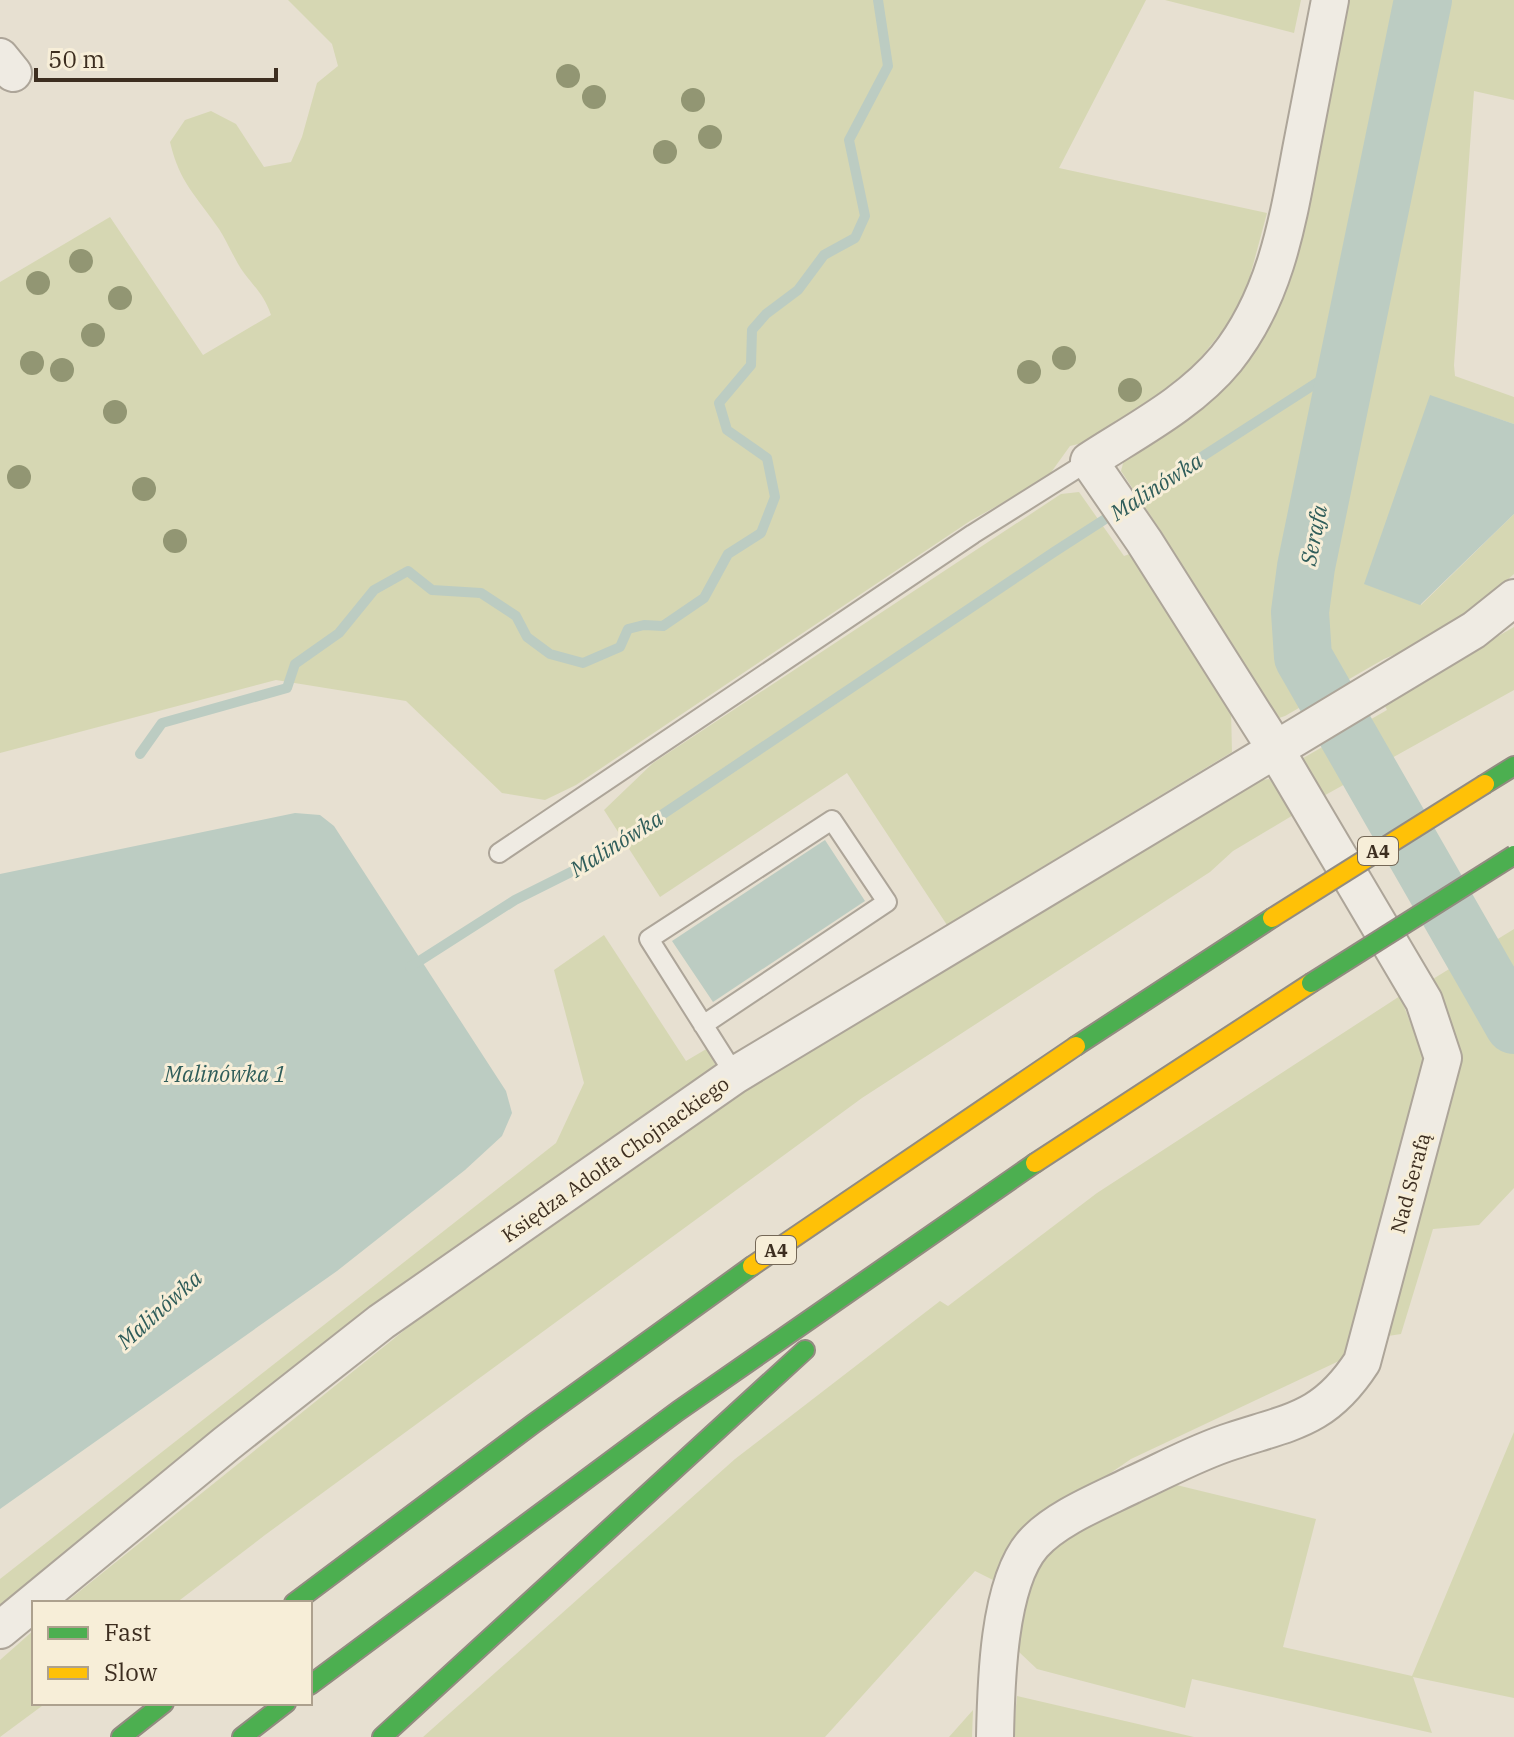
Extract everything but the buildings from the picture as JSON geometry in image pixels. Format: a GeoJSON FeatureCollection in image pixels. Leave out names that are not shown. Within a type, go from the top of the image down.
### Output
{"type":"FeatureCollection","features":[{"type":"Feature","properties":{"kind":"highway","name":"A4"},"geometry":{"type":"LineString","coordinates":[[297,1601],[593,1379],[792,1239],[1108,1023],[1514,766]]}},
{"type":"Feature","properties":{"kind":"highway"},"geometry":{"type":"LineString","coordinates":[[312,1683],[476,1557],[653,1428],[927,1237],[1137,1093],[1514,855]]}},
{"type":"Feature","properties":{"kind":"highway"},"geometry":{"type":"LineString","coordinates":[[382,1737],[927,1237]]}},
{"type":"Feature","properties":{"kind":"highway"},"geometry":{"type":"LineString","coordinates":[[121,1737],[161,1705]]}},
{"type":"Feature","properties":{"kind":"highway"},"geometry":{"type":"LineString","coordinates":[[242,1737],[283,1705]]}},
{"type":"Feature","properties":{"kind":"street"},"geometry":{"type":"LineString","coordinates":[[1093,467],[1194,390],[1225,361],[1257,313],[1271,280],[1289,212],[1330,0]]}},
{"type":"Feature","properties":{"kind":"street","name":"Nad Serafą"},"geometry":{"type":"LineString","coordinates":[[995,1737],[996,1696],[1005,1617],[1011,1587],[1033,1544],[1055,1526],[1095,1503],[1215,1446],[1311,1414],[1346,1387],[1362,1362],[1443,1058],[1424,1001],[1285,742],[1093,467]]}},
{"type":"Feature","properties":{"kind":"street"},"geometry":{"type":"LineString","coordinates":[[1285,742],[1474,630],[1514,598]]}},
{"type":"Feature","properties":{"kind":"street","name":"Księdza Adolfa Chojnackiego"},"geometry":{"type":"LineString","coordinates":[[35,1601],[381,1322],[735,1075],[1285,742]]}},
{"type":"Feature","properties":{"kind":"street","name":"Księdza Adolfa Chojnackiego"},"geometry":{"type":"LineString","coordinates":[[0,1630],[32,1604]]}},
{"type":"Feature","properties":{"kind":"lane"},"geometry":{"type":"LineString","coordinates":[[499,853],[973,534],[1093,467]]}},
{"type":"Feature","properties":{"kind":"lane"},"geometry":{"type":"LineString","coordinates":[[703,1025],[887,902],[832,820],[649,939],[703,1025],[735,1075]]}},
{"type":"Feature","properties":{"kind":"green space"},"geometry":{"type":"Polygon","coordinates":[[[288,0],[1146,0],[1059,168],[1267,213],[1242,306],[1179,385],[1091,441],[1070,446],[1047,478],[970,521],[576,785],[545,800],[502,793],[406,701],[276,680],[0,753],[0,282],[110,217],[203,355],[271,315],[263,297],[240,268],[219,229],[184,179],[170,142],[185,120],[211,111],[236,124],[264,167],[291,162],[302,137],[317,83],[338,66],[332,44],[288,0]]]}},
{"type":"Feature","properties":{"kind":"green space"},"geometry":{"type":"Polygon","coordinates":[[[1165,0],[1301,0],[1294,33],[1165,0]]]}},
{"type":"Feature","properties":{"kind":"green space"},"geometry":{"type":"Polygon","coordinates":[[[1345,0],[1514,0],[1514,100],[1474,91],[1454,365],[1455,376],[1514,397],[1514,424],[1430,396],[1421,605],[1514,514],[1514,574],[1469,613],[1417,645],[1384,659],[1276,719],[1121,471],[1126,452],[1218,388],[1345,0]]]}},
{"type":"Feature","properties":{"kind":"green space"},"geometry":{"type":"Polygon","coordinates":[[[1079,492],[1124,556],[1135,552],[1231,710],[1232,752],[947,925],[847,773],[660,897],[604,810],[653,763],[1061,494],[1079,492]]]}},
{"type":"Feature","properties":{"kind":"green space"},"geometry":{"type":"Polygon","coordinates":[[[1514,627],[1514,690],[1320,798],[1298,761],[1387,710],[1383,702],[1514,627]]]}},
{"type":"Feature","properties":{"kind":"green space"},"geometry":{"type":"Polygon","coordinates":[[[1269,779],[1295,814],[1233,851],[1210,872],[862,1098],[179,1601],[67,1601],[442,1300],[653,1151],[873,1009],[1240,784],[1269,779]]]}},
{"type":"Feature","properties":{"kind":"green space"},"geometry":{"type":"Polygon","coordinates":[[[1514,929],[1514,1188],[1479,1225],[1433,1229],[1401,1334],[1375,1338],[1448,1017],[1433,979],[1514,929]]]}},
{"type":"Feature","properties":{"kind":"green space"},"geometry":{"type":"Polygon","coordinates":[[[604,935],[686,1061],[708,1048],[716,1067],[0,1610],[0,1579],[556,1143],[584,1083],[554,970],[604,935]]]}},
{"type":"Feature","properties":{"kind":"green space"},"geometry":{"type":"Polygon","coordinates":[[[1400,996],[1424,1058],[1419,1107],[1356,1353],[1131,1459],[1029,1529],[997,1582],[975,1571],[825,1737],[423,1737],[735,1459],[940,1301],[948,1306],[1097,1193],[1400,996]]]}},
{"type":"Feature","properties":{"kind":"green space"},"geometry":{"type":"Polygon","coordinates":[[[1514,1432],[1514,1698],[1413,1677],[1432,1733],[1192,1679],[1185,1708],[1037,1669],[1019,1652],[1023,1590],[1039,1549],[1160,1481],[1316,1519],[1283,1647],[1412,1676],[1514,1432]]]}},
{"type":"Feature","properties":{"kind":"green space"},"geometry":{"type":"Polygon","coordinates":[[[32,1632],[32,1705],[43,1705],[0,1737],[0,1660],[32,1632]]]}},
{"type":"Feature","properties":{"kind":"green space"},"geometry":{"type":"Polygon","coordinates":[[[1017,1696],[1194,1737],[1013,1737],[1017,1696]]]}},
{"type":"Feature","properties":{"kind":"green space"},"geometry":{"type":"Polygon","coordinates":[[[973,1710],[972,1737],[949,1737],[973,1710]]]}},
{"type":"Feature","properties":{"kind":"water"},"geometry":{"type":"Polygon","coordinates":[[[1430,395],[1514,424],[1514,514],[1420,605],[1364,584],[1430,395]]]}},
{"type":"Feature","properties":{"kind":"water","name":"Malinówka 1"},"geometry":{"type":"Polygon","coordinates":[[[295,813],[320,815],[334,826],[506,1091],[512,1113],[502,1136],[465,1170],[337,1271],[0,1509],[0,874],[295,813]]]}},
{"type":"Feature","properties":{"kind":"water"},"geometry":{"type":"Polygon","coordinates":[[[825,840],[865,901],[713,1002],[672,941],[825,840]]]}},
{"type":"Feature","properties":{"kind":"waterway"},"geometry":{"type":"LineString","coordinates":[[140,754],[162,723],[287,688],[295,664],[339,633],[374,590],[408,571],[432,590],[481,593],[516,616],[527,637],[550,654],[583,663],[620,647],[628,629],[644,625],[663,626],[704,598],[728,554],[761,533],[775,497],[767,458],[727,430],[719,403],[751,365],[752,330],[766,314],[798,290],[824,255],[855,238],[865,216],[849,140],[888,66],[878,0]]}},
{"type":"Feature","properties":{"kind":"waterway","name":"Serafa"},"geometry":{"type":"LineString","coordinates":[[1423,0],[1306,567],[1300,612],[1303,657],[1514,1025]]}},
{"type":"Feature","properties":{"kind":"waterway","name":"Malinówka"},"geometry":{"type":"LineString","coordinates":[[410,967],[515,900],[593,861],[1054,552],[1318,382],[1348,368]]}},
{"type":"Feature","properties":{"kind":"traffic: fast"},"geometry":{"type":"LineString","coordinates":[[1485,784],[1514,766]]}},
{"type":"Feature","properties":{"kind":"traffic: fast"},"geometry":{"type":"LineString","coordinates":[[1311,983],[1514,855]]}},
{"type":"Feature","properties":{"kind":"traffic: fast"},"geometry":{"type":"LineString","coordinates":[[1076,1046],[1272,918]]}},
{"type":"Feature","properties":{"kind":"traffic: fast"},"geometry":{"type":"LineString","coordinates":[[312,1684],[678,1411],[1035,1163]]}},
{"type":"Feature","properties":{"kind":"traffic: fast"},"geometry":{"type":"LineString","coordinates":[[297,1601],[533,1424],[752,1266]]}},
{"type":"Feature","properties":{"kind":"traffic: fast"},"geometry":{"type":"LineString","coordinates":[[382,1737],[805,1350]]}},
{"type":"Feature","properties":{"kind":"traffic: fast"},"geometry":{"type":"LineString","coordinates":[[121,1737],[161,1705]]}},
{"type":"Feature","properties":{"kind":"traffic: fast"},"geometry":{"type":"LineString","coordinates":[[242,1737],[283,1705]]}},
{"type":"Feature","properties":{"kind":"traffic: slow"},"geometry":{"type":"LineString","coordinates":[[1272,918],[1485,784]]}},
{"type":"Feature","properties":{"kind":"traffic: slow"},"geometry":{"type":"LineString","coordinates":[[1035,1163],[1311,983]]}},
{"type":"Feature","properties":{"kind":"traffic: slow"},"geometry":{"type":"LineString","coordinates":[[752,1266],[1076,1046]]}}]}
